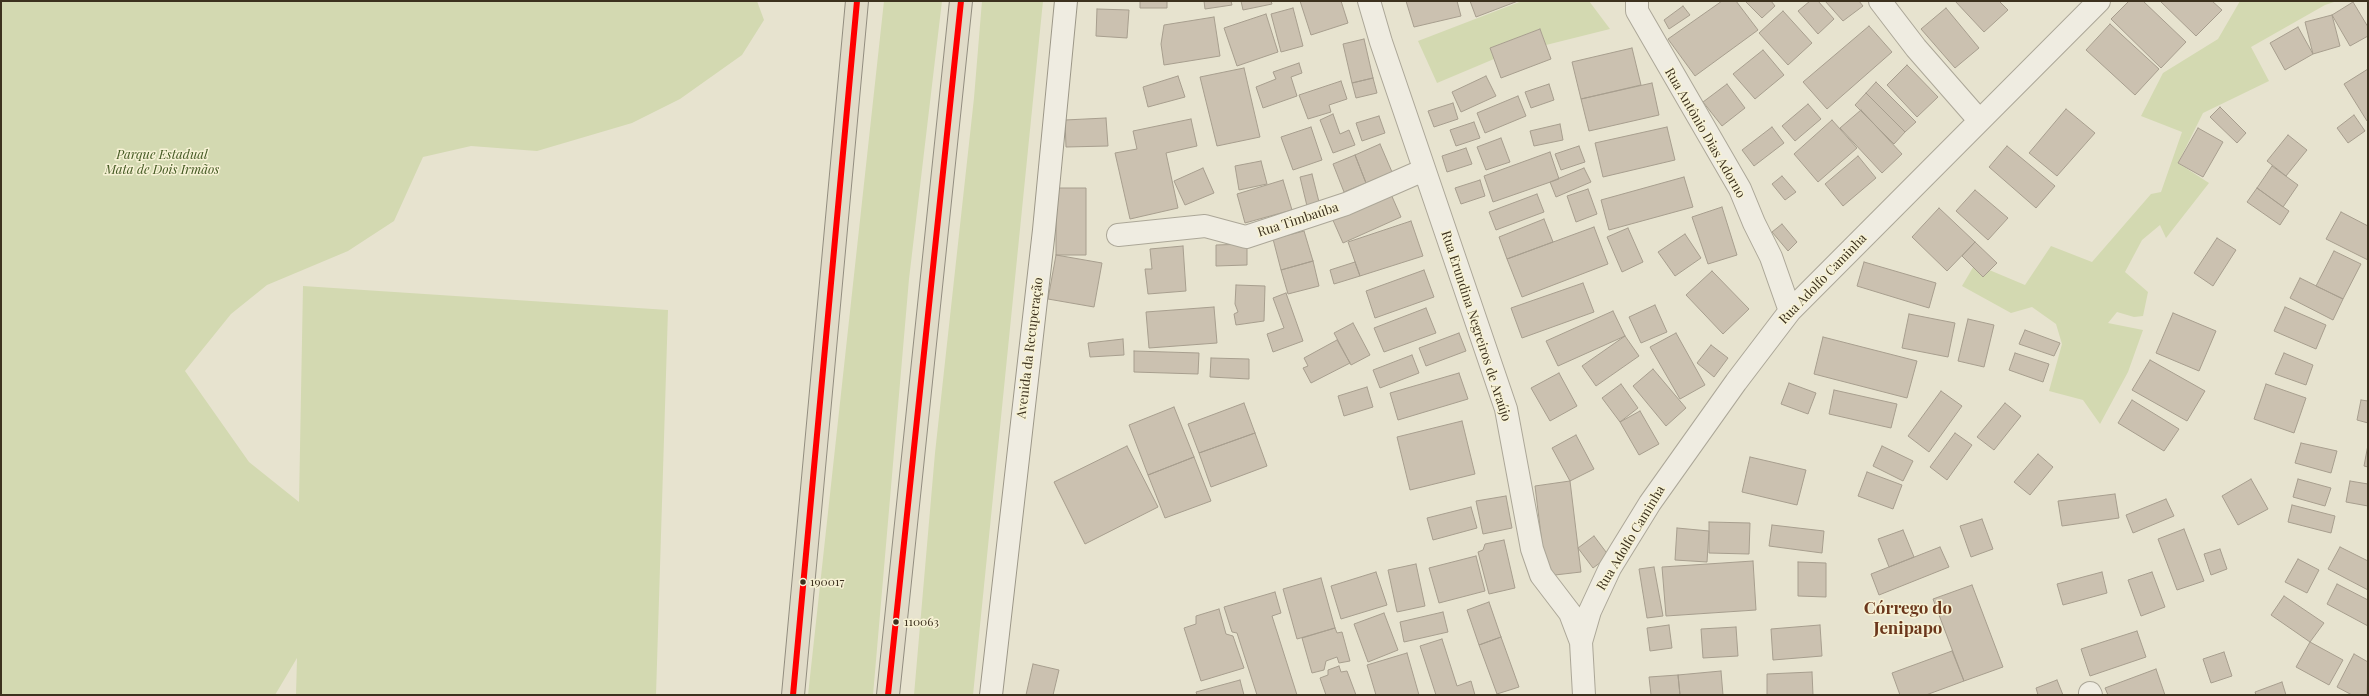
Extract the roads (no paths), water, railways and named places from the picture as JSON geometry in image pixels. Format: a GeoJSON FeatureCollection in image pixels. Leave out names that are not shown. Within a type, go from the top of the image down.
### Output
{"type":"FeatureCollection","features":[{"type":"Feature","properties":{"kind":"highway"},"geometry":{"type":"LineString","coordinates":[[793,695],[857,1]]}},
{"type":"Feature","properties":{"kind":"highway"},"geometry":{"type":"LineString","coordinates":[[888,695],[961,1]]}},
{"type":"Feature","properties":{"kind":"street","name":"Avenida da Recuperação"},"geometry":{"type":"LineString","coordinates":[[990,695],[1044,230],[1066,1]]}},
{"type":"Feature","properties":{"kind":"street","name":"Rua Erundina Negreiros de Araújo"},"geometry":{"type":"LineString","coordinates":[[1369,1],[1424,170],[1506,409],[1532,549],[1541,575],[1570,613],[1581,642],[1584,695]]}},
{"type":"Feature","properties":{"kind":"street","name":"Rua Antônio Dias Adorno"},"geometry":{"type":"LineString","coordinates":[[1637,1],[1637,11],[1740,189],[1754,223],[1771,257],[1790,310]]}},
{"type":"Feature","properties":{"kind":"street"},"geometry":{"type":"LineString","coordinates":[[1880,1],[1916,48],[1979,120]]}},
{"type":"Feature","properties":{"kind":"street","name":"Rua Adolfo Caminha"},"geometry":{"type":"LineString","coordinates":[[1581,642],[1590,611],[1610,568],[1650,503],[1736,382],[1790,310],[2099,1]]}},
{"type":"Feature","properties":{"kind":"street","name":"Rua Timbaúba"},"geometry":{"type":"LineString","coordinates":[[1118,235],[1205,226],[1246,237],[1346,204],[1424,170]]}},
{"type":"Feature","properties":{"kind":"place","name":"190017"},"geometry":{"type":"Point","coordinates":[803,582]}},
{"type":"Feature","properties":{"kind":"place","name":"110063"},"geometry":{"type":"Point","coordinates":[896,622]}},
{"type":"Feature","properties":{"kind":"district","name":"Córrego do Jenipapo"},"geometry":{"type":"Point","coordinates":[1908,619]}},
{"type":"Feature","properties":{"kind":"park label","name":"Parque Estadual Mata de Dois Irmãos"},"geometry":{"type":"Point","coordinates":[162,162]}}]}
